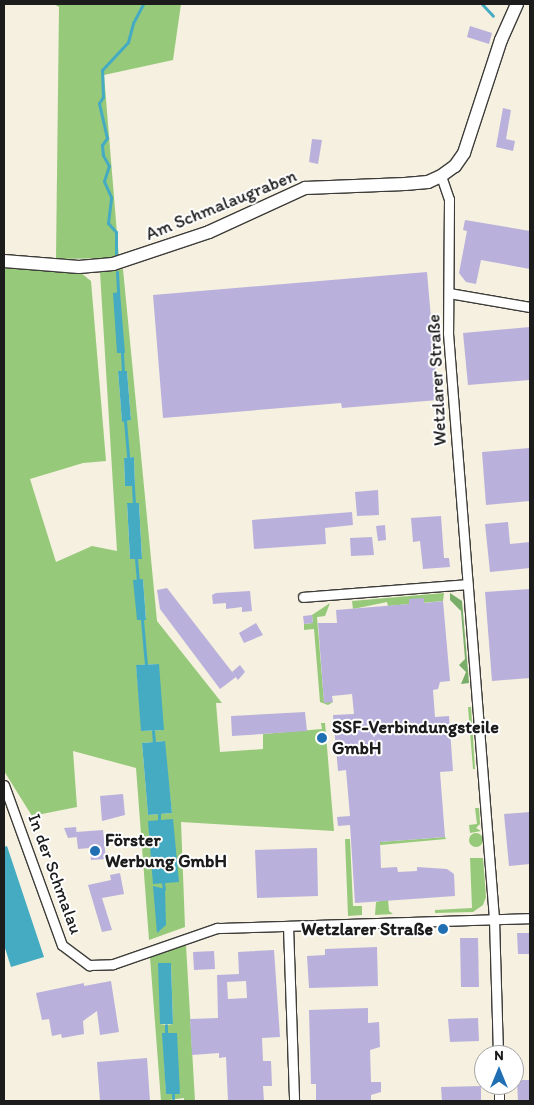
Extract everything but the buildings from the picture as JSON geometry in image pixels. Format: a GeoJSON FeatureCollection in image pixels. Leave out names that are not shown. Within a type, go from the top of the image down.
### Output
{"type":"FeatureCollection","features":[{"type":"Feature","properties":{"kind":"main road","name":"Am Schmalaugraben"},"geometry":{"type":"LineString","coordinates":[[4,261],[79,267],[113,264],[209,232],[305,188],[428,182],[441,176],[464,153],[501,40],[517,4]]}},
{"type":"Feature","properties":{"kind":"street","name":"Wetzlarer Straße"},"geometry":{"type":"LineString","coordinates":[[441,176],[449,198],[448,333],[494,919],[498,1045]]}},
{"type":"Feature","properties":{"kind":"street"},"geometry":{"type":"LineString","coordinates":[[449,293],[530,307]]}},
{"type":"Feature","properties":{"kind":"street"},"geometry":{"type":"LineString","coordinates":[[303,597],[467,584]]}},
{"type":"Feature","properties":{"kind":"street","name":"In der Schmalau"},"geometry":{"type":"LineString","coordinates":[[4,785],[62,945],[89,965],[113,964],[218,928],[530,918]]}},
{"type":"Feature","properties":{"kind":"street"},"geometry":{"type":"LineString","coordinates":[[288,926],[294,1101]]}},
{"type":"Feature","properties":{"kind":"green space"},"geometry":{"type":"Polygon","coordinates":[[[54,4],[181,4],[173,60],[104,75],[119,258],[56,259],[59,7],[54,4]]]}},
{"type":"Feature","properties":{"kind":"green space"},"geometry":{"type":"Polygon","coordinates":[[[4,268],[81,273],[91,281],[106,461],[83,463],[30,479],[56,562],[92,546],[117,551],[100,272],[123,269],[157,621],[222,703],[216,703],[220,752],[263,749],[263,734],[322,729],[321,723],[325,723],[334,831],[181,822],[185,927],[149,940],[136,768],[73,751],[77,807],[32,816],[4,771],[4,268]],[[118,371],[122,421],[131,420],[127,371],[118,371]],[[134,457],[124,458],[125,486],[135,486],[134,457]],[[139,503],[127,504],[130,559],[142,558],[139,503]],[[143,579],[137,620],[146,619],[143,579]],[[158,664],[136,665],[142,731],[163,730],[158,664]],[[164,741],[142,743],[148,815],[172,813],[164,741]]]}},
{"type":"Feature","properties":{"kind":"green space"},"geometry":{"type":"Polygon","coordinates":[[[444,593],[443,601],[388,606],[387,602],[353,609],[352,601],[444,593]]]}},
{"type":"Feature","properties":{"kind":"green space"},"geometry":{"type":"Polygon","coordinates":[[[450,593],[462,601],[469,683],[461,684],[466,672],[459,665],[465,659],[461,611],[450,600],[450,593]]]}},
{"type":"Feature","properties":{"kind":"green space"},"geometry":{"type":"Polygon","coordinates":[[[330,603],[325,616],[317,617],[324,702],[333,702],[328,705],[320,702],[314,629],[304,630],[304,624],[313,623],[312,615],[330,603]]]}},
{"type":"Feature","properties":{"kind":"green space"},"geometry":{"type":"Polygon","coordinates":[[[468,707],[471,707],[475,769],[473,769],[468,707]]]}},
{"type":"Feature","properties":{"kind":"green space"},"geometry":{"type":"Polygon","coordinates":[[[475,808],[479,808],[480,824],[476,828],[481,831],[470,833],[469,825],[477,824],[475,808]]]}},
{"type":"Feature","properties":{"kind":"green space"},"geometry":{"type":"Polygon","coordinates":[[[476,833],[481,835],[483,840],[481,845],[476,847],[471,845],[469,840],[471,835],[476,833]]]}},
{"type":"Feature","properties":{"kind":"green space"},"geometry":{"type":"Polygon","coordinates":[[[445,837],[446,839],[380,845],[380,842],[445,837]]]}},
{"type":"Feature","properties":{"kind":"green space"},"geometry":{"type":"Polygon","coordinates":[[[345,839],[350,839],[353,906],[362,906],[362,915],[348,916],[345,839]]]}},
{"type":"Feature","properties":{"kind":"green space"},"geometry":{"type":"Polygon","coordinates":[[[470,858],[483,858],[486,897],[483,905],[473,912],[435,913],[435,910],[472,908],[470,858]]]}},
{"type":"Feature","properties":{"kind":"green space"},"geometry":{"type":"Polygon","coordinates":[[[388,899],[389,911],[393,914],[375,915],[376,902],[388,899]]]}},
{"type":"Feature","properties":{"kind":"green space"},"geometry":{"type":"Polygon","coordinates":[[[186,945],[195,1101],[184,1101],[184,1098],[161,1101],[150,957],[186,945]],[[171,963],[160,1024],[166,1025],[173,1024],[171,963]],[[163,1033],[166,1093],[180,1094],[180,1093],[163,1033]]]}},
{"type":"Feature","properties":{"kind":"water"},"geometry":{"type":"Polygon","coordinates":[[[120,292],[125,353],[117,353],[113,293],[120,292]]]}},
{"type":"Feature","properties":{"kind":"water"},"geometry":{"type":"Polygon","coordinates":[[[118,371],[127,371],[131,420],[122,422],[118,371]]]}},
{"type":"Feature","properties":{"kind":"water"},"geometry":{"type":"Polygon","coordinates":[[[134,457],[135,486],[125,486],[124,458],[134,457]]]}},
{"type":"Feature","properties":{"kind":"water"},"geometry":{"type":"Polygon","coordinates":[[[127,503],[139,503],[142,559],[130,559],[127,503]]]}},
{"type":"Feature","properties":{"kind":"water"},"geometry":{"type":"Polygon","coordinates":[[[143,579],[146,620],[137,620],[133,580],[143,579]]]}},
{"type":"Feature","properties":{"kind":"water"},"geometry":{"type":"Polygon","coordinates":[[[159,664],[164,730],[141,731],[136,665],[159,664]]]}},
{"type":"Feature","properties":{"kind":"water"},"geometry":{"type":"Polygon","coordinates":[[[165,741],[172,813],[148,815],[142,743],[165,741]]]}},
{"type":"Feature","properties":{"kind":"water"},"geometry":{"type":"Polygon","coordinates":[[[173,819],[179,882],[153,884],[148,821],[173,819]]]}},
{"type":"Feature","properties":{"kind":"water"},"geometry":{"type":"Polygon","coordinates":[[[7,846],[44,957],[11,967],[4,945],[4,847],[7,846]]]}},
{"type":"Feature","properties":{"kind":"water"},"geometry":{"type":"Polygon","coordinates":[[[153,886],[165,889],[166,925],[157,933],[153,886]]]}},
{"type":"Feature","properties":{"kind":"water"},"geometry":{"type":"Polygon","coordinates":[[[158,963],[171,963],[173,1024],[160,1024],[158,963]]]}},
{"type":"Feature","properties":{"kind":"water"},"geometry":{"type":"Polygon","coordinates":[[[162,1033],[177,1033],[180,1094],[166,1094],[162,1033]]]}},
{"type":"Feature","properties":{"kind":"waterway"},"geometry":{"type":"LineString","coordinates":[[116,254],[116,232],[108,223],[111,197],[104,181],[109,166],[103,155],[102,145],[107,138],[99,103],[103,97],[102,70],[128,42],[133,23],[143,4]]}},
{"type":"Feature","properties":{"kind":"waterway"},"geometry":{"type":"LineString","coordinates":[[482,4],[493,16]]}},
{"type":"Feature","properties":{"kind":"waterway"},"geometry":{"type":"LineString","coordinates":[[117,272],[118,292]]}},
{"type":"Feature","properties":{"kind":"waterway"},"geometry":{"type":"LineString","coordinates":[[122,353],[123,371]]}},
{"type":"Feature","properties":{"kind":"waterway"},"geometry":{"type":"LineString","coordinates":[[125,421],[128,458]]}},
{"type":"Feature","properties":{"kind":"waterway"},"geometry":{"type":"LineString","coordinates":[[133,486],[134,503]]}},
{"type":"Feature","properties":{"kind":"waterway"},"geometry":{"type":"LineString","coordinates":[[136,559],[138,580]]}},
{"type":"Feature","properties":{"kind":"waterway"},"geometry":{"type":"LineString","coordinates":[[142,620],[146,665]]}},
{"type":"Feature","properties":{"kind":"waterway"},"geometry":{"type":"LineString","coordinates":[[153,731],[154,742]]}},
{"type":"Feature","properties":{"kind":"waterway"},"geometry":{"type":"LineString","coordinates":[[159,814],[159,820]]}},
{"type":"Feature","properties":{"kind":"waterway"},"geometry":{"type":"LineString","coordinates":[[163,883],[164,889]]}},
{"type":"Feature","properties":{"kind":"waterway"},"geometry":{"type":"LineString","coordinates":[[166,1025],[166,1033]]}},
{"type":"Feature","properties":{"kind":"place","name":"SSF-Verbindungsteile GmbH"},"geometry":{"type":"Point","coordinates":[322,738]}},
{"type":"Feature","properties":{"kind":"place","name":"Förster Werbung GmbH"},"geometry":{"type":"Point","coordinates":[95,851]}},
{"type":"Feature","properties":{"kind":"place","name":"Wetzlarer Straße"},"geometry":{"type":"Point","coordinates":[443,929]}}]}
